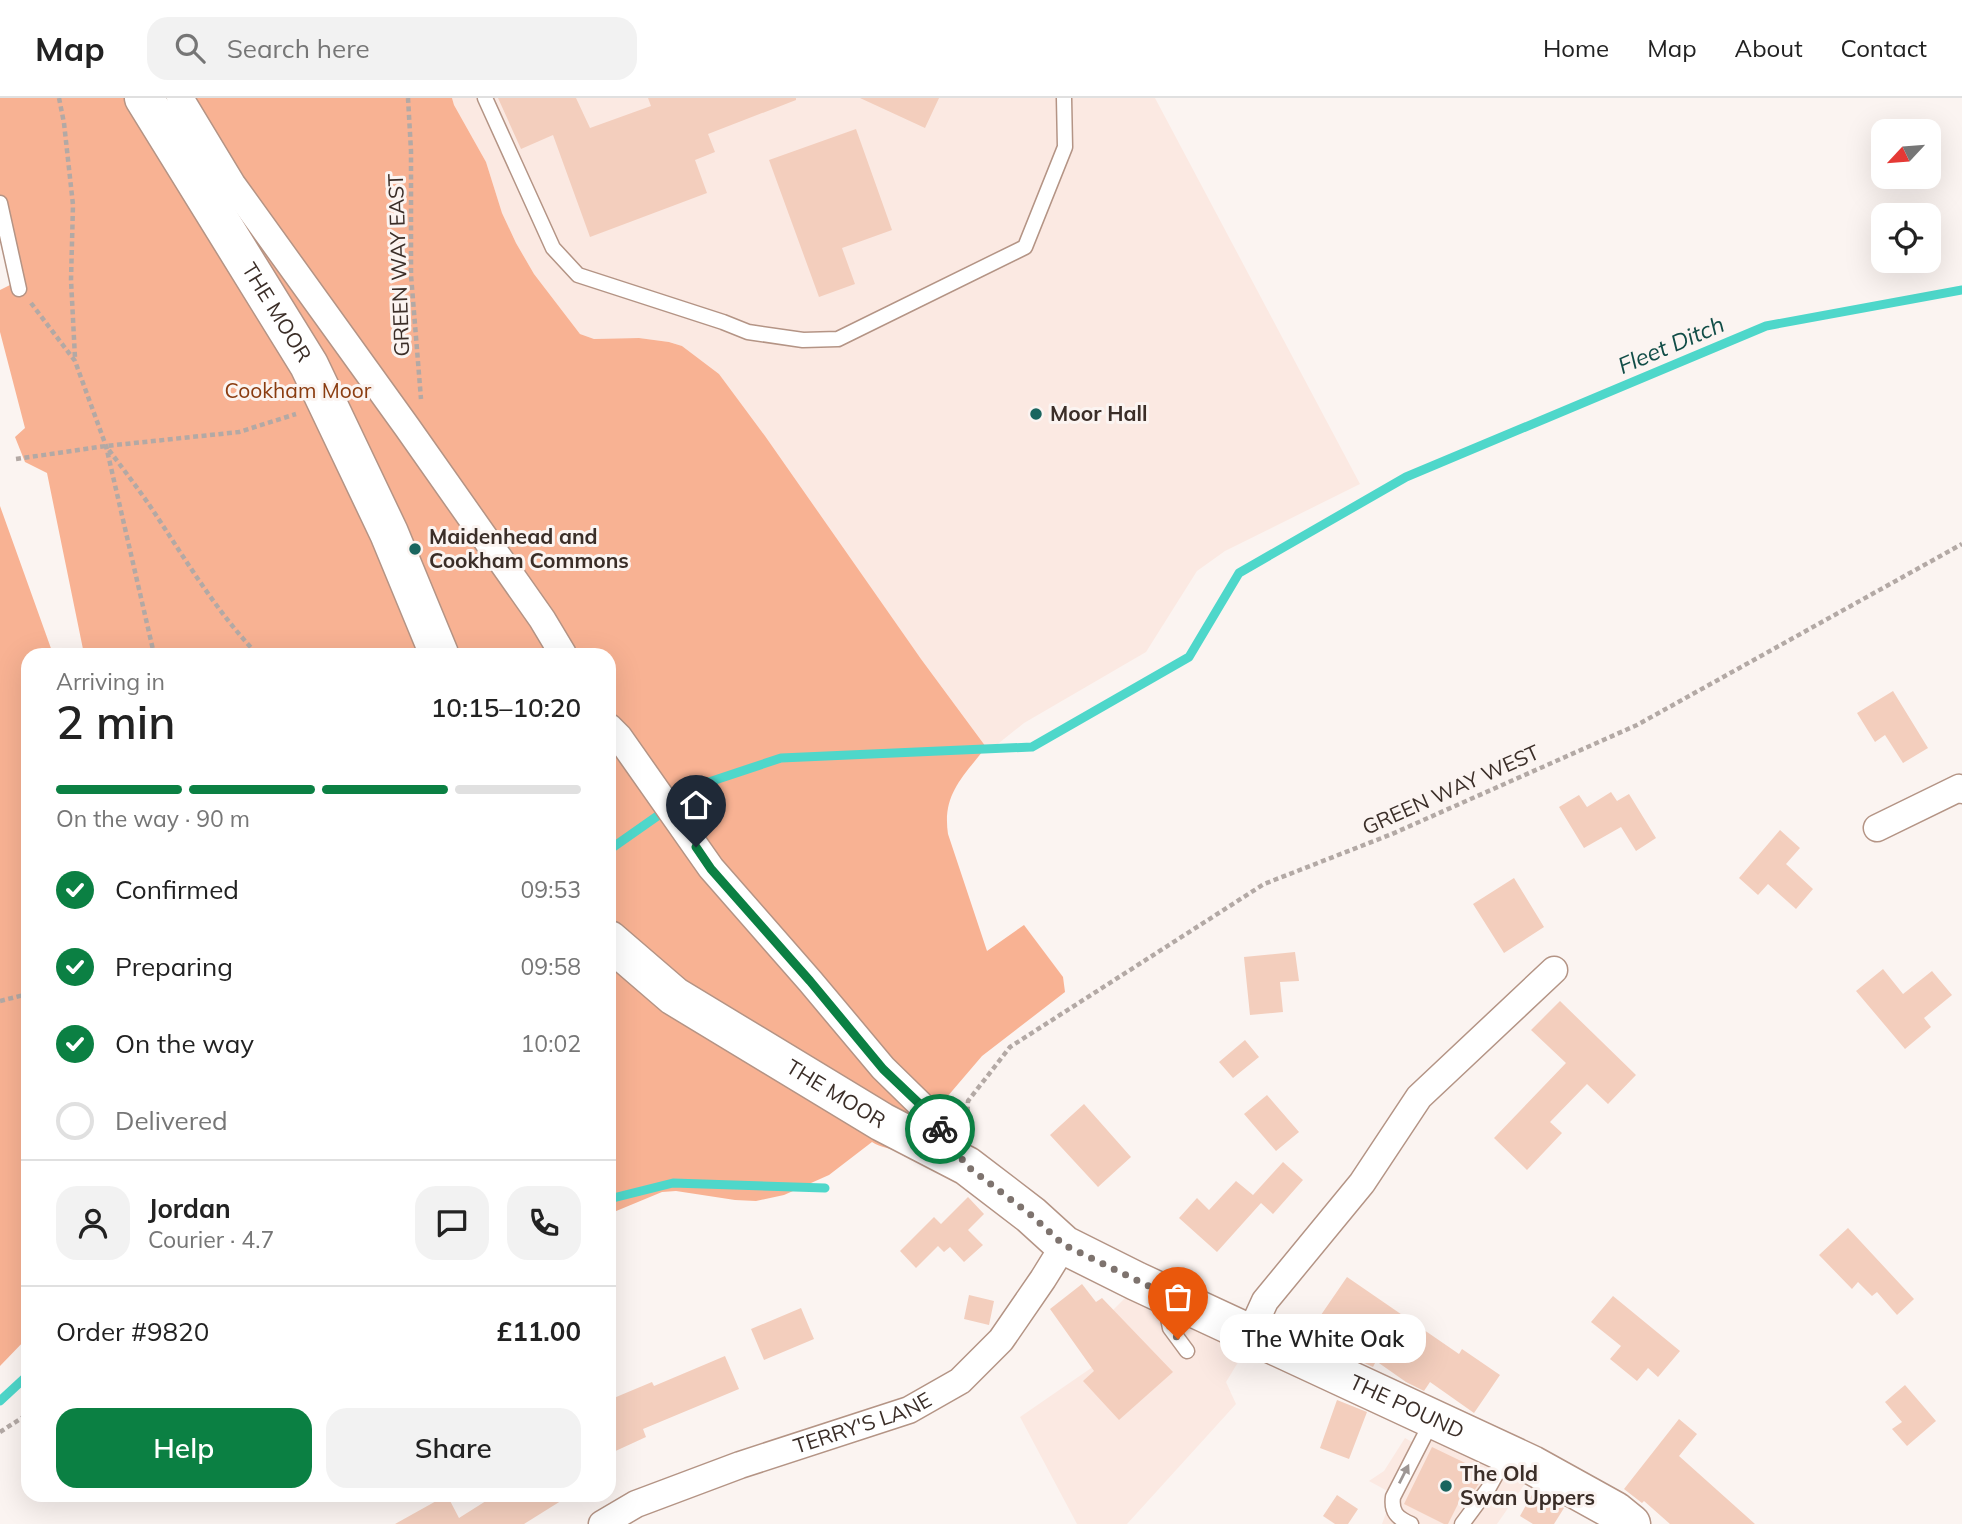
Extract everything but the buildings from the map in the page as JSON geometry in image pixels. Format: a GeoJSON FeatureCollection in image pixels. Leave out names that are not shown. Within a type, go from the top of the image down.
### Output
{"type":"FeatureCollection","features":[{"type":"Feature","properties":{"kind":"main road","name":"THE MOOR"},"geometry":{"type":"LineString","coordinates":[[144,98],[309,365],[389,533],[437,648]]}},
{"type":"Feature","properties":{"kind":"main road","name":"THE MOOR"},"geometry":{"type":"LineString","coordinates":[[616,946],[674,996],[882,1122],[967,1166],[1031,1215],[1064,1245]]}},
{"type":"Feature","properties":{"kind":"main road","name":"THE POUND"},"geometry":{"type":"LineString","coordinates":[[1064,1245],[1532,1465],[1615,1511],[1630,1524]]}},
{"type":"Feature","properties":{"kind":"street"},"geometry":{"type":"LineString","coordinates":[[180,98],[232,184],[407,427],[542,619],[559,648]]}},
{"type":"Feature","properties":{"kind":"street"},"geometry":{"type":"LineString","coordinates":[[616,735],[711,869],[883,1069],[926,1110],[967,1166]]}},
{"type":"Feature","properties":{"kind":"street"},"geometry":{"type":"LineString","coordinates":[[1877,828],[1959,788],[1962,790]]}},
{"type":"Feature","properties":{"kind":"street"},"geometry":{"type":"LineString","coordinates":[[1250,1334],[1265,1301],[1362,1183],[1419,1097],[1554,970]]}},
{"type":"Feature","properties":{"kind":"street","name":"TERRY'S LANE"},"geometry":{"type":"LineString","coordinates":[[602,1524],[636,1504],[740,1465],[909,1410],[960,1381],[1001,1340],[1064,1245]]}},
{"type":"Feature","properties":{"kind":"lane"},"geometry":{"type":"LineString","coordinates":[[485,98],[553,248],[578,275],[748,332],[803,340],[838,339],[1025,247],[1065,147],[1064,98]]}},
{"type":"Feature","properties":{"kind":"lane"},"geometry":{"type":"LineString","coordinates":[[0,203],[19,289]]}},
{"type":"Feature","properties":{"kind":"lane"},"geometry":{"type":"LineString","coordinates":[[1163,1293],[1170,1328],[1187,1351]]}},
{"type":"Feature","properties":{"kind":"lane"},"geometry":{"type":"LineString","coordinates":[[1411,1524],[1394,1513],[1393,1497],[1433,1419]]}},
{"type":"Feature","properties":{"kind":"lane"},"geometry":{"type":"LineString","coordinates":[[1462,1524],[1488,1489],[1508,1454]]}},
{"type":"Feature","properties":{"kind":"path"},"geometry":{"type":"LineString","coordinates":[[59,98],[73,205],[71,280],[75,361],[106,446],[152,648]]}},
{"type":"Feature","properties":{"kind":"path","name":"GREEN WAY EAST"},"geometry":{"type":"LineString","coordinates":[[407,427],[422,402],[411,275],[411,151],[408,98]]}},
{"type":"Feature","properties":{"kind":"path"},"geometry":{"type":"LineString","coordinates":[[19,289],[75,361]]}},
{"type":"Feature","properties":{"kind":"path"},"geometry":{"type":"LineString","coordinates":[[16,459],[239,432],[327,403]]}},
{"type":"Feature","properties":{"kind":"path"},"geometry":{"type":"LineString","coordinates":[[106,446],[235,631],[251,648]]}},
{"type":"Feature","properties":{"kind":"path","name":"GREEN WAY WEST"},"geometry":{"type":"LineString","coordinates":[[975,1092],[1010,1047],[1264,884],[1392,834],[1637,725],[1962,544]]}},
{"type":"Feature","properties":{"kind":"path"},"geometry":{"type":"LineString","coordinates":[[0,1002],[21,996]]}},
{"type":"Feature","properties":{"kind":"path"},"geometry":{"type":"LineString","coordinates":[[0,1432],[21,1418]]}},
{"type":"Feature","properties":{"kind":"shaded area","name":"Moor Hall"},"geometry":{"type":"Polygon","coordinates":[[[452,98],[1155,98],[1360,484],[1225,551],[1197,571],[1146,652],[1024,723],[989,751],[719,374],[682,346],[670,342],[639,338],[594,339],[580,334],[534,274],[516,243],[502,213],[486,162],[452,98]]]}},
{"type":"Feature","properties":{"kind":"shaded area"},"geometry":{"type":"Polygon","coordinates":[[[1131,1292],[1248,1346],[1226,1382],[1236,1404],[1127,1524],[1077,1524],[1020,1417],[1113,1353],[1093,1330],[1131,1292]]]}},
{"type":"Feature","properties":{"kind":"shaded area"},"geometry":{"type":"Polygon","coordinates":[[[1423,1432],[1529,1478],[1497,1524],[1382,1524],[1393,1494],[1369,1481],[1384,1471],[1405,1438],[1414,1443],[1423,1432]]]}},
{"type":"Feature","properties":{"kind":"green space","name":"Cookham Moor"},"geometry":{"type":"Polygon","coordinates":[[[0,98],[452,98],[486,162],[502,213],[516,243],[534,274],[580,334],[594,339],[639,338],[669,342],[682,346],[719,374],[986,747],[962,777],[951,797],[947,820],[948,834],[987,951],[1024,925],[1063,977],[1065,992],[982,1056],[900,1152],[872,1142],[829,1175],[784,1195],[756,1201],[676,1191],[662,1192],[616,1211],[616,648],[83,648],[47,473],[25,462],[15,437],[25,428],[0,332],[0,290],[20,280],[0,220],[0,98]]]}},
{"type":"Feature","properties":{"kind":"green space"},"geometry":{"type":"Polygon","coordinates":[[[0,506],[51,648],[21,648],[21,1344],[0,1366],[0,506]]]}},
{"type":"Feature","properties":{"kind":"waterway","name":"Fleet Ditch"},"geometry":{"type":"LineString","coordinates":[[616,845],[703,784],[781,758],[1032,747],[1189,657],[1239,573],[1406,477],[1766,326],[1962,290]]}},
{"type":"Feature","properties":{"kind":"waterway"},"geometry":{"type":"LineString","coordinates":[[616,1197],[673,1183],[825,1188]]}},
{"type":"Feature","properties":{"kind":"waterway"},"geometry":{"type":"LineString","coordinates":[[0,1401],[21,1382]]}},
{"type":"Feature","properties":{"kind":"way so far"},"geometry":{"type":"LineString","coordinates":[[940,1129],[967,1166],[1031,1215],[1064,1245],[1163,1293],[1170,1328],[1178,1339]]}},
{"type":"Feature","properties":{"kind":"place","name":"Moor Hall"},"geometry":{"type":"Point","coordinates":[1036,414]}},
{"type":"Feature","properties":{"kind":"place","name":"Maidenhead and Cookham Commons"},"geometry":{"type":"Point","coordinates":[415,549]}},
{"type":"Feature","properties":{"kind":"place","name":"The White Oak"},"geometry":{"type":"Point","coordinates":[1178,1339]}},
{"type":"Feature","properties":{"kind":"place","name":"The Old Swan Uppers"},"geometry":{"type":"Point","coordinates":[1446,1486]}},
{"type":"Feature","properties":{"kind":"route"},"geometry":{"type":"LineString","coordinates":[[696,847],[711,869],[883,1069],[926,1110],[940,1129]]}}]}
